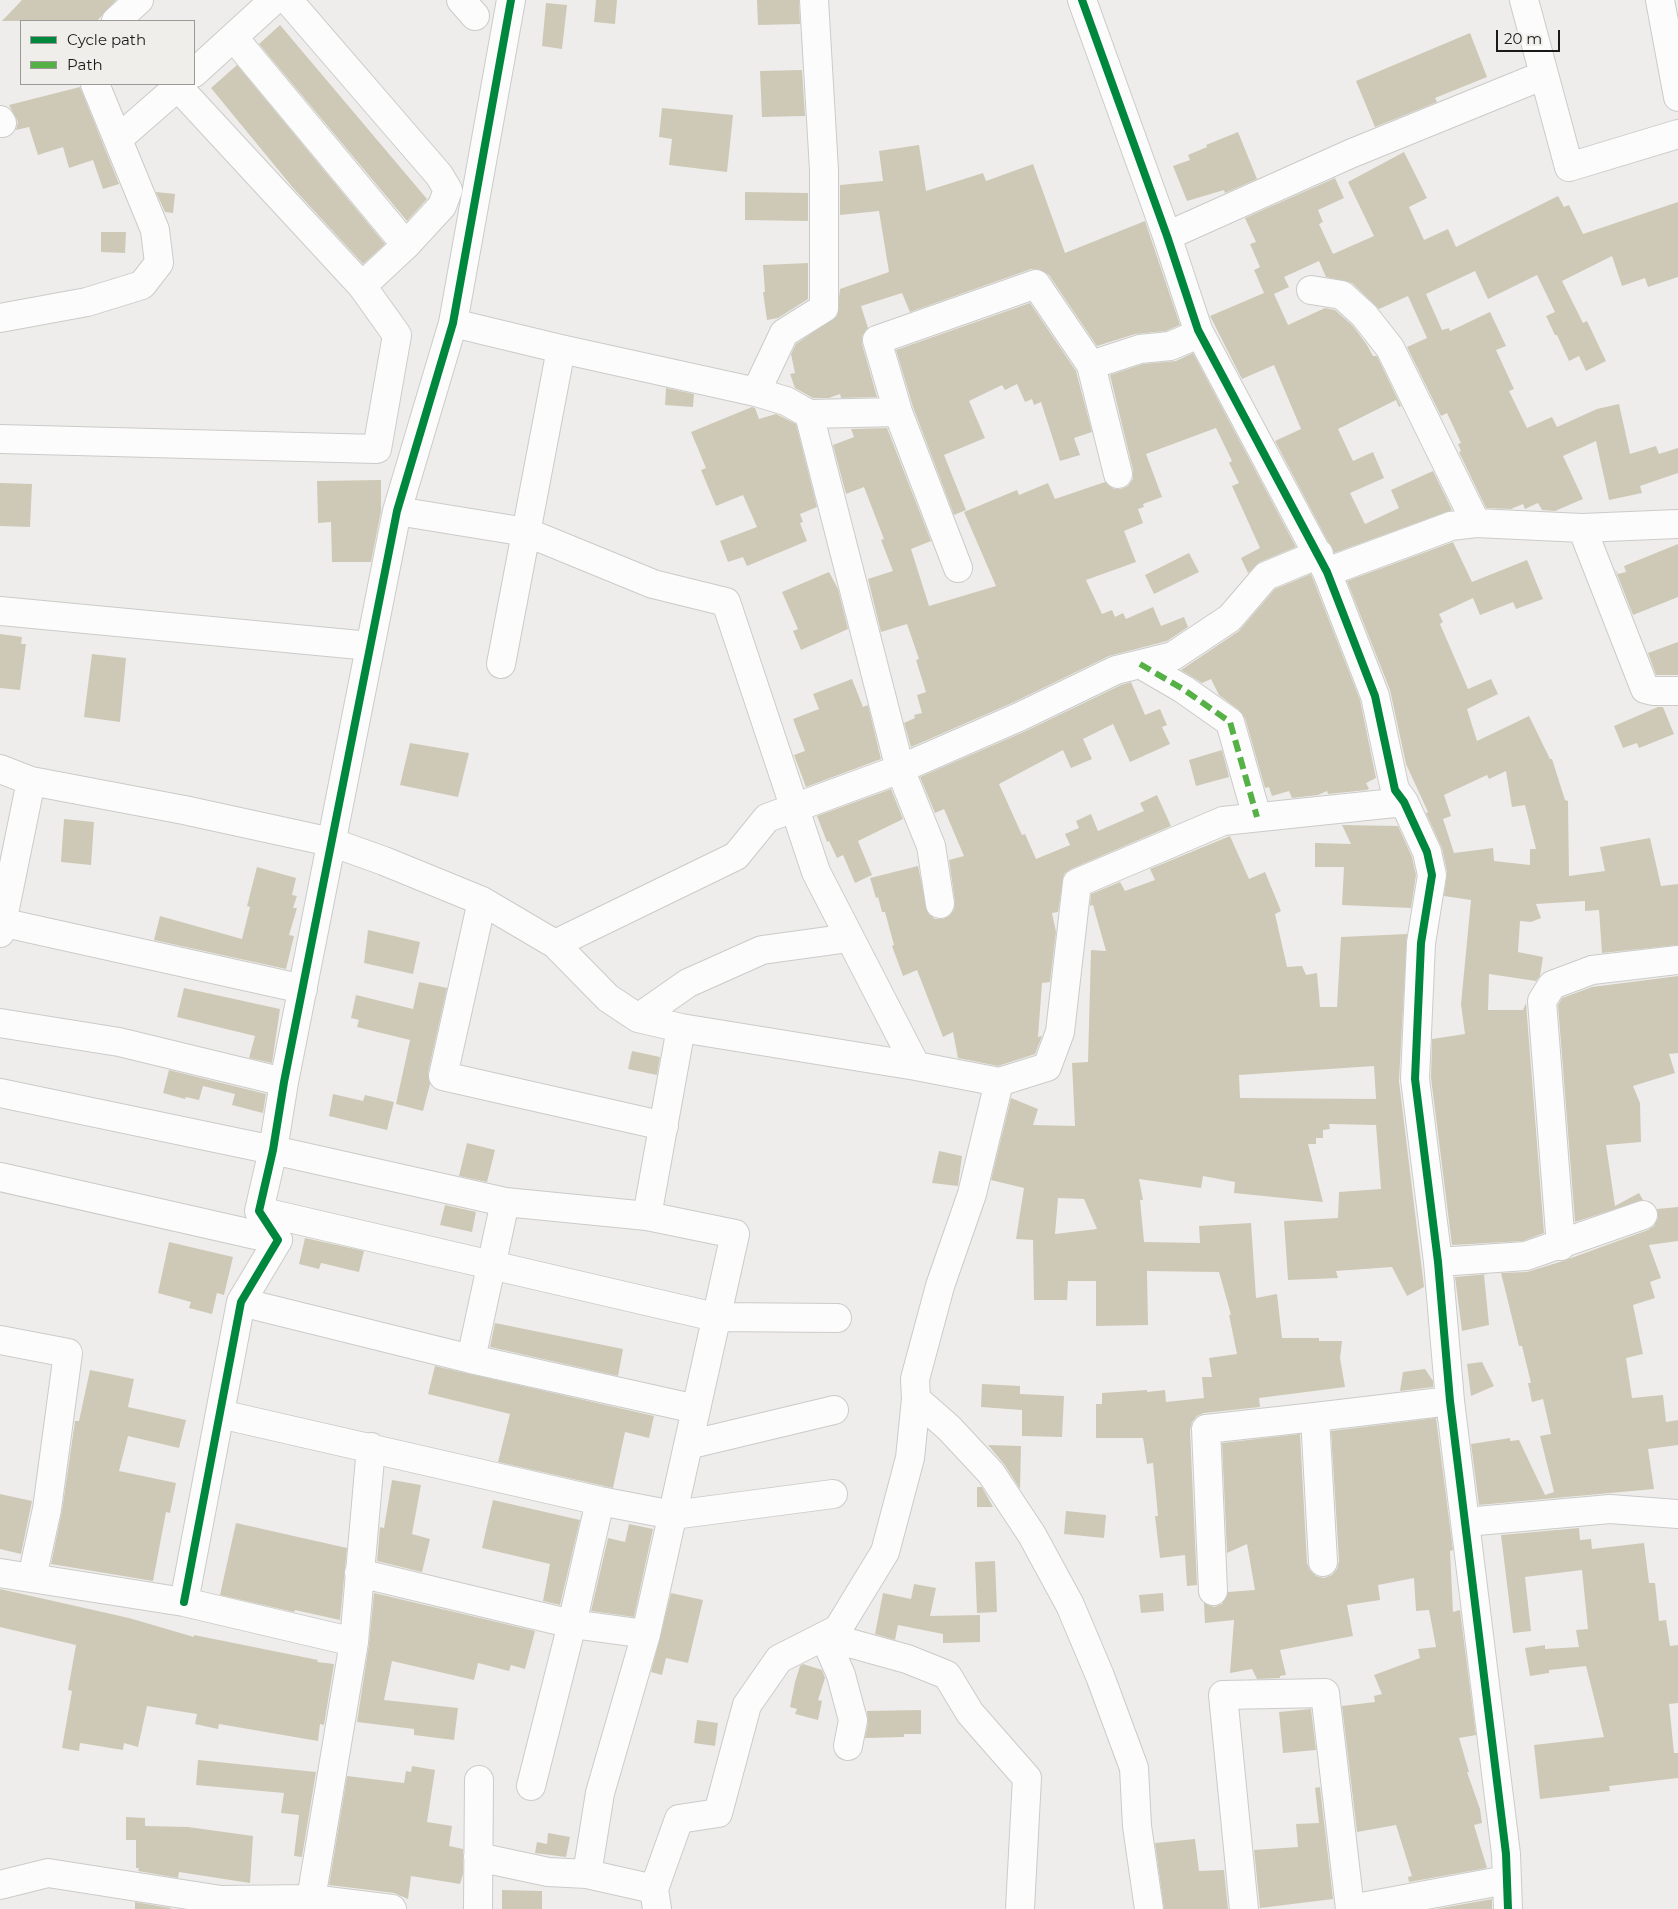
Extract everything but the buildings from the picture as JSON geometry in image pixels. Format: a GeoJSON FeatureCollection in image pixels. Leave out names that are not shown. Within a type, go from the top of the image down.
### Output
{"type":"FeatureCollection","features":[{"type":"Feature","properties":{"kind":"street"},"geometry":{"type":"LineString","coordinates":[[117,20],[139,0]]}},
{"type":"Feature","properties":{"kind":"street"},"geometry":{"type":"LineString","coordinates":[[195,72],[274,0]]}},
{"type":"Feature","properties":{"kind":"street"},"geometry":{"type":"LineString","coordinates":[[288,0],[439,175],[448,190],[442,206],[406,245],[362,286]]}},
{"type":"Feature","properties":{"kind":"street"},"geometry":{"type":"LineString","coordinates":[[278,1240],[259,1211],[273,1150],[284,1082],[397,511],[453,323],[511,0]]}},
{"type":"Feature","properties":{"kind":"street"},"geometry":{"type":"LineString","coordinates":[[756,392],[784,333],[824,308],[824,170],[814,0]]}},
{"type":"Feature","properties":{"kind":"street"},"geometry":{"type":"LineString","coordinates":[[1082,0],[1167,236],[1198,330],[1323,563],[1375,696],[1394,790],[1404,802],[1427,852],[1432,875],[1421,943],[1415,1079],[1438,1262],[1450,1401],[1506,1854],[1508,1909]]}},
{"type":"Feature","properties":{"kind":"street"},"geometry":{"type":"LineString","coordinates":[[1524,0],[1569,167],[1678,134]]}},
{"type":"Feature","properties":{"kind":"street"},"geometry":{"type":"LineString","coordinates":[[1660,0],[1678,97]]}},
{"type":"Feature","properties":{"kind":"street"},"geometry":{"type":"LineString","coordinates":[[234,38],[406,245]]}},
{"type":"Feature","properties":{"kind":"street"},"geometry":{"type":"LineString","coordinates":[[1167,236],[1350,154],[1544,75]]}},
{"type":"Feature","properties":{"kind":"street"},"geometry":{"type":"LineString","coordinates":[[0,318],[87,302],[142,285],[159,263],[155,230],[96,85]]}},
{"type":"Feature","properties":{"kind":"street"},"geometry":{"type":"LineString","coordinates":[[118,139],[179,85]]}},
{"type":"Feature","properties":{"kind":"street"},"geometry":{"type":"LineString","coordinates":[[0,439],[377,449],[397,335],[362,286],[187,85]]}},
{"type":"Feature","properties":{"kind":"street"},"geometry":{"type":"LineString","coordinates":[[958,568],[898,412],[877,340],[1036,284],[1091,365],[1118,474]]}},
{"type":"Feature","properties":{"kind":"street"},"geometry":{"type":"LineString","coordinates":[[1311,290],[1342,295],[1364,315],[1390,348],[1476,523]]}},
{"type":"Feature","properties":{"kind":"street"},"geometry":{"type":"LineString","coordinates":[[453,323],[756,392],[786,402],[809,414],[898,412]]}},
{"type":"Feature","properties":{"kind":"street"},"geometry":{"type":"LineString","coordinates":[[1091,365],[1140,349],[1170,346],[1194,336],[1198,330]]}},
{"type":"Feature","properties":{"kind":"street"},"geometry":{"type":"LineString","coordinates":[[502,664],[561,349]]}},
{"type":"Feature","properties":{"kind":"street"},"geometry":{"type":"LineString","coordinates":[[809,414],[900,769],[931,846],[940,904]]}},
{"type":"Feature","properties":{"kind":"street"},"geometry":{"type":"LineString","coordinates":[[397,511],[526,532],[652,584],[726,602],[816,872],[916,1066]]}},
{"type":"Feature","properties":{"kind":"street"},"geometry":{"type":"LineString","coordinates":[[555,944],[736,856],[767,818],[900,769],[1020,717],[1116,670],[1173,656],[1230,618],[1266,576],[1323,563],[1450,526],[1476,523],[1582,528],[1678,524]]}},
{"type":"Feature","properties":{"kind":"street"},"geometry":{"type":"LineString","coordinates":[[1582,528],[1645,689],[1653,691],[1678,691]]}},
{"type":"Feature","properties":{"kind":"street"},"geometry":{"type":"LineString","coordinates":[[0,610],[370,646]]}},
{"type":"Feature","properties":{"kind":"street"},"geometry":{"type":"LineString","coordinates":[[1140,664],[1183,689],[1230,722],[1256,817]]}},
{"type":"Feature","properties":{"kind":"street"},"geometry":{"type":"LineString","coordinates":[[0,769],[31,780],[332,842],[482,901],[555,944],[608,998],[638,1018],[681,1028],[916,1066],[999,1082],[1047,1068],[1060,1032],[1077,883],[1223,820],[1404,802]]}},
{"type":"Feature","properties":{"kind":"street"},"geometry":{"type":"LineString","coordinates":[[0,933],[0,922],[31,780]]}},
{"type":"Feature","properties":{"kind":"street"},"geometry":{"type":"LineString","coordinates":[[482,901],[443,1076],[664,1126]]}},
{"type":"Feature","properties":{"kind":"street"},"geometry":{"type":"LineString","coordinates":[[0,922],[303,989]]}},
{"type":"Feature","properties":{"kind":"street"},"geometry":{"type":"LineString","coordinates":[[638,1018],[688,982],[762,950],[849,938]]}},
{"type":"Feature","properties":{"kind":"street"},"geometry":{"type":"LineString","coordinates":[[1561,1246],[1542,1002],[1552,985],[1592,970],[1678,960]]}},
{"type":"Feature","properties":{"kind":"street"},"geometry":{"type":"LineString","coordinates":[[0,1023],[119,1042],[284,1082]]}},
{"type":"Feature","properties":{"kind":"street"},"geometry":{"type":"LineString","coordinates":[[647,1216],[681,1028]]}},
{"type":"Feature","properties":{"kind":"street"},"geometry":{"type":"LineString","coordinates":[[478,1857],[548,1872],[587,1874],[656,1899],[679,1819],[718,1813],[747,1705],[779,1659],[838,1629],[885,1552],[910,1458],[916,1399],[915,1379],[940,1286],[972,1194],[999,1082]]}},
{"type":"Feature","properties":{"kind":"street"},"geometry":{"type":"LineString","coordinates":[[0,1093],[273,1150],[505,1202],[647,1216],[735,1234],[646,1634],[600,1793],[587,1874]]}},
{"type":"Feature","properties":{"kind":"street"},"geometry":{"type":"LineString","coordinates":[[0,1177],[278,1240]]}},
{"type":"Feature","properties":{"kind":"street"},"geometry":{"type":"LineString","coordinates":[[471,1359],[490,1264],[505,1202]]}},
{"type":"Feature","properties":{"kind":"street"},"geometry":{"type":"LineString","coordinates":[[259,1211],[715,1317],[837,1318]]}},
{"type":"Feature","properties":{"kind":"street"},"geometry":{"type":"LineString","coordinates":[[1438,1262],[1526,1256],[1561,1246],[1643,1215]]}},
{"type":"Feature","properties":{"kind":"street"},"geometry":{"type":"LineString","coordinates":[[184,1602],[241,1302],[278,1240]]}},
{"type":"Feature","properties":{"kind":"street"},"geometry":{"type":"LineString","coordinates":[[241,1302],[471,1359],[696,1409]]}},
{"type":"Feature","properties":{"kind":"street"},"geometry":{"type":"LineString","coordinates":[[0,1340],[68,1353],[47,1510],[32,1578]]}},
{"type":"Feature","properties":{"kind":"street"},"geometry":{"type":"LineString","coordinates":[[916,1399],[949,1428],[991,1473],[1032,1535],[1070,1605],[1100,1676],[1134,1768],[1137,1826],[1149,1909]]}},
{"type":"Feature","properties":{"kind":"street"},"geometry":{"type":"LineString","coordinates":[[1213,1591],[1206,1429],[1450,1401]]}},
{"type":"Feature","properties":{"kind":"street"},"geometry":{"type":"LineString","coordinates":[[688,1445],[834,1410]]}},
{"type":"Feature","properties":{"kind":"street"},"geometry":{"type":"LineString","coordinates":[[220,1414],[600,1501],[673,1514],[833,1494]]}},
{"type":"Feature","properties":{"kind":"street"},"geometry":{"type":"LineString","coordinates":[[1315,1417],[1323,1562]]}},
{"type":"Feature","properties":{"kind":"street"},"geometry":{"type":"LineString","coordinates":[[311,1899],[354,1642],[370,1447]]}},
{"type":"Feature","properties":{"kind":"street"},"geometry":{"type":"LineString","coordinates":[[531,1786],[572,1624],[600,1501]]}},
{"type":"Feature","properties":{"kind":"street"},"geometry":{"type":"LineString","coordinates":[[1466,1522],[1610,1509],[1678,1514]]}},
{"type":"Feature","properties":{"kind":"street"},"geometry":{"type":"LineString","coordinates":[[0,1573],[184,1602],[354,1642]]}},
{"type":"Feature","properties":{"kind":"street"},"geometry":{"type":"LineString","coordinates":[[359,1573],[572,1624],[646,1634]]}},
{"type":"Feature","properties":{"kind":"street"},"geometry":{"type":"LineString","coordinates":[[824,1636],[841,1675],[853,1720],[848,1746]]}},
{"type":"Feature","properties":{"kind":"street"},"geometry":{"type":"LineString","coordinates":[[824,1636],[907,1659],[947,1674],[970,1713],[1027,1778],[1020,1909]]}},
{"type":"Feature","properties":{"kind":"street"},"geometry":{"type":"LineString","coordinates":[[1244,1909],[1223,1696],[1325,1693],[1350,1909],[1506,1880]]}},
{"type":"Feature","properties":{"kind":"street"},"geometry":{"type":"LineString","coordinates":[[478,1909],[479,1780]]}},
{"type":"Feature","properties":{"kind":"street"},"geometry":{"type":"LineString","coordinates":[[0,1885],[48,1873],[221,1900],[311,1899],[353,1906],[392,1909]]}},
{"type":"Feature","properties":{"kind":"marked path"},"geometry":{"type":"LineString","coordinates":[[1140,664],[1183,689],[1230,722],[1257,817]]}},
{"type":"Feature","properties":{"kind":"cycle path"},"geometry":{"type":"LineString","coordinates":[[184,1602],[241,1302],[278,1240],[259,1211],[273,1150],[284,1082],[397,511],[453,323],[511,0]]}},
{"type":"Feature","properties":{"kind":"cycle path"},"geometry":{"type":"LineString","coordinates":[[1082,0],[1167,236],[1198,330],[1327,572],[1375,696],[1395,790],[1404,802],[1427,852],[1432,875],[1421,943],[1415,1079],[1438,1262],[1450,1401],[1506,1854],[1508,1909]]}}]}
